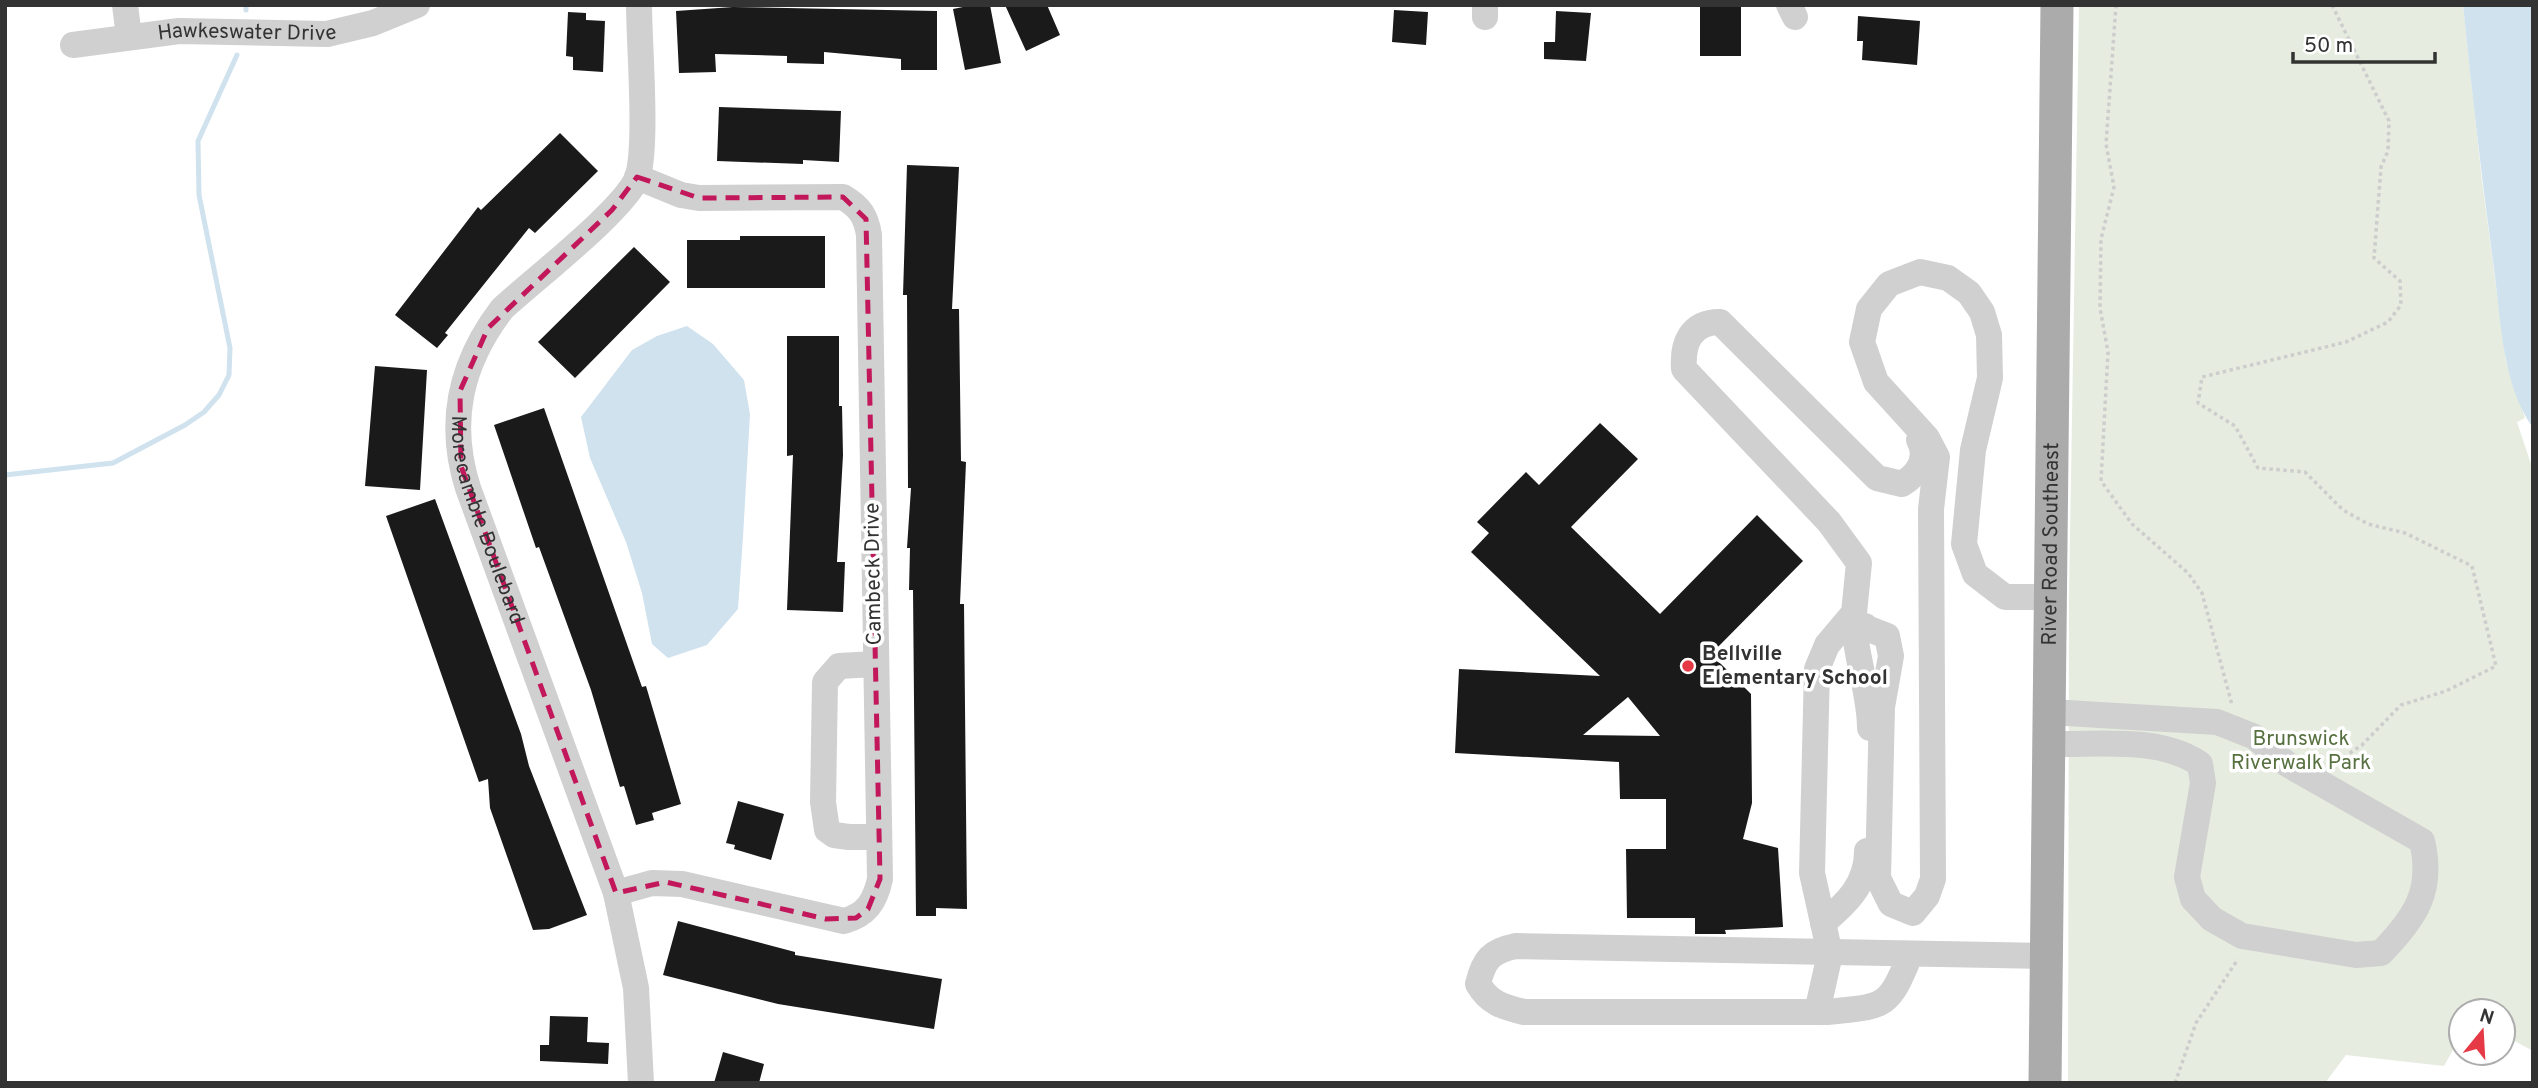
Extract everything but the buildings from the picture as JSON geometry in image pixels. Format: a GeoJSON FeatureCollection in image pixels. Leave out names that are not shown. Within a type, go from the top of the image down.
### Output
{"type":"FeatureCollection","features":[{"type":"Feature","properties":{"kind":"main road","name":"River Road Southeast"},"geometry":{"type":"LineString","coordinates":[[2045,1083],[2057,5]]}},
{"type":"Feature","properties":{"kind":"street"},"geometry":{"type":"LineString","coordinates":[[125,5],[129,37]]}},
{"type":"Feature","properties":{"kind":"street","name":"Hawkeswater Drive"},"geometry":{"type":"LineString","coordinates":[[74,45],[200,31],[327,34],[373,23],[416,5]]}},
{"type":"Feature","properties":{"kind":"street"},"geometry":{"type":"LineString","coordinates":[[637,177],[641,145],[639,5]]}},
{"type":"Feature","properties":{"kind":"street","name":"Cambeck Drive"},"geometry":{"type":"LineString","coordinates":[[616,893],[652,883],[682,884],[844,921],[856,918],[868,909],[877,894],[879,837],[869,235],[866,219],[857,206],[843,197],[699,198],[681,195],[637,177]]}},
{"type":"Feature","properties":{"kind":"street","name":"Morecamble Boulebard"},"geometry":{"type":"LineString","coordinates":[[637,177],[612,210],[502,309],[488,328],[467,368],[457,417],[461,466],[468,488],[616,893],[636,988],[641,1083]]}},
{"type":"Feature","properties":{"kind":"street"},"geometry":{"type":"LineString","coordinates":[[1824,923],[1848,902],[1861,882],[1867,862],[1870,709],[1861,681],[1856,640],[1857,623],[1854,613],[1859,563],[1855,553],[1684,369],[1682,349],[1692,331],[1706,322],[1720,323],[1877,478],[1902,484],[1914,477],[1922,462],[1924,448],[1895,413],[1876,382],[1863,342],[1869,309],[1889,284],[1920,272],[1948,278],[1969,293],[1982,312],[1989,335],[1990,378],[1973,450],[1964,544],[1975,574],[2005,597],[2051,597]]}},
{"type":"Feature","properties":{"kind":"street"},"geometry":{"type":"LineString","coordinates":[[1857,623],[1887,636],[1891,656],[1882,707],[1878,878],[1891,904],[1913,913],[1927,896],[1933,879],[1931,509],[1937,457],[1927,438],[1876,382]]}},
{"type":"Feature","properties":{"kind":"street"},"geometry":{"type":"LineString","coordinates":[[1817,1012],[1830,954],[1811,873],[1817,668],[1827,645],[1857,623]]}},
{"type":"Feature","properties":{"kind":"street"},"geometry":{"type":"LineString","coordinates":[[875,664],[839,666],[825,682],[823,802],[827,830],[834,835],[879,837]]}},
{"type":"Feature","properties":{"kind":"street"},"geometry":{"type":"LineString","coordinates":[[2217,722],[2255,737],[2287,764],[2422,841],[2427,861],[2422,898],[2409,922],[2381,953],[2356,955],[2242,936],[2212,919],[2193,899],[2187,877],[2203,783],[2200,764],[2184,752],[2050,728],[2217,722]]}},
{"type":"Feature","properties":{"kind":"street"},"geometry":{"type":"LineString","coordinates":[[1910,955],[1894,993],[1874,1007],[1817,1012],[1524,1012],[1499,1006],[1484,996],[1478,984],[1482,966],[1494,951],[1516,946],[2048,956]]}},
{"type":"Feature","properties":{"kind":"path"},"geometry":{"type":"LineString","coordinates":[[2116,5],[2106,144],[2114,187],[2101,239],[2100,308],[2108,352],[2101,481],[2132,524],[2188,573],[2202,593],[2238,731]]}},
{"type":"Feature","properties":{"kind":"path"},"geometry":{"type":"LineString","coordinates":[[2313,779],[2362,745],[2401,705],[2446,691],[2496,666],[2478,601],[2472,566],[2405,533],[2368,524],[2343,510],[2305,472],[2258,468],[2235,426],[2198,403],[2202,377],[2346,342],[2388,322],[2401,305],[2400,281],[2374,258],[2381,167],[2388,151],[2389,121],[2332,5]]}},
{"type":"Feature","properties":{"kind":"path"},"geometry":{"type":"LineString","coordinates":[[2175,1083],[2196,1023],[2238,959],[2242,936]]}},
{"type":"Feature","properties":{"kind":"highlighted area"},"geometry":{"type":"Polygon","coordinates":[[[637,177],[699,198],[843,197],[866,219],[880,879],[868,909],[856,918],[826,919],[666,882],[616,893],[461,466],[460,391],[488,328],[612,210],[637,177]]]}},
{"type":"Feature","properties":{"kind":"green space","name":"Brunswick Riverwalk Park"},"geometry":{"type":"Polygon","coordinates":[[[2079,5],[2463,5],[2482,181],[2506,361],[2525,418],[2517,422],[2533,470],[2533,1051],[2517,1042],[2517,997],[2447,997],[2447,1061],[2444,1066],[2346,1055],[2325,1083],[2068,1083],[2069,597],[2079,5]]]}},
{"type":"Feature","properties":{"kind":"water"},"geometry":{"type":"Polygon","coordinates":[[[2463,5],[2533,5],[2533,428],[2515,392],[2504,351],[2463,5]]]}},
{"type":"Feature","properties":{"kind":"water"},"geometry":{"type":"Polygon","coordinates":[[[687,326],[713,344],[744,380],[750,414],[743,537],[738,609],[707,645],[668,658],[652,644],[642,593],[626,542],[590,458],[581,417],[632,350],[657,336],[687,326]]]}},
{"type":"Feature","properties":{"kind":"waterway"},"geometry":{"type":"LineString","coordinates":[[246,5],[246,10]]}},
{"type":"Feature","properties":{"kind":"waterway"},"geometry":{"type":"LineString","coordinates":[[5,475],[113,463],[185,425],[204,412],[219,395],[229,375],[230,348],[199,195],[198,141],[237,55]]}},
{"type":"Feature","properties":{"kind":"place","name":"Bellville Elementary School"},"geometry":{"type":"Point","coordinates":[1688,666]}}]}
